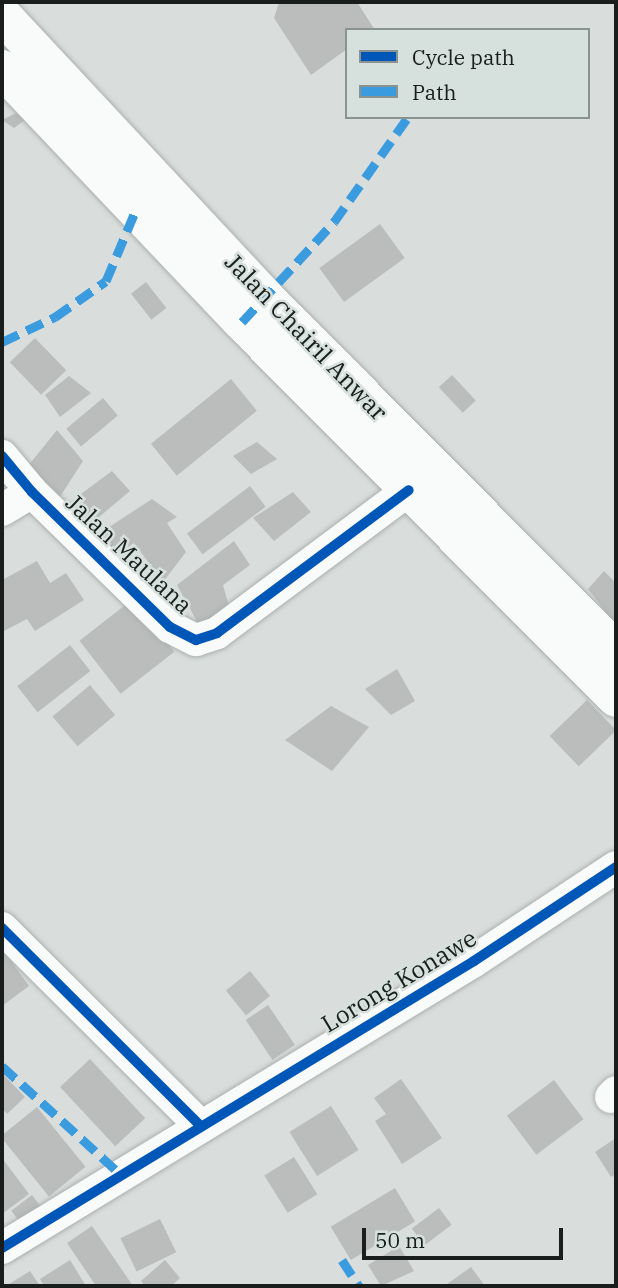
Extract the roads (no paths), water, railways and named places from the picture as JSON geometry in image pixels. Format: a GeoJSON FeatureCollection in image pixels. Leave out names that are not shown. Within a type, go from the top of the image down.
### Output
{"type":"FeatureCollection","features":[{"type":"Feature","properties":{"kind":"main road","name":"Jalan Chairil Anwar"},"geometry":{"type":"LineString","coordinates":[[2,15],[263,295],[616,651]]}},
{"type":"Feature","properties":{"kind":"main road","name":"Jalan Chairil Anwar"},"geometry":{"type":"LineString","coordinates":[[2,69],[409,490],[616,698]]}},
{"type":"Feature","properties":{"kind":"street","name":"Jalan Maulana"},"geometry":{"type":"LineString","coordinates":[[2,456],[32,492],[170,627],[196,640],[217,633],[409,490]]}},
{"type":"Feature","properties":{"kind":"street"},"geometry":{"type":"LineString","coordinates":[[2,510],[32,492]]}},
{"type":"Feature","properties":{"kind":"street","name":"Lorong Konawe"},"geometry":{"type":"LineString","coordinates":[[2,1248],[200,1124],[474,961],[616,867]]}},
{"type":"Feature","properties":{"kind":"street"},"geometry":{"type":"LineString","coordinates":[[2,928],[200,1124]]}}]}
